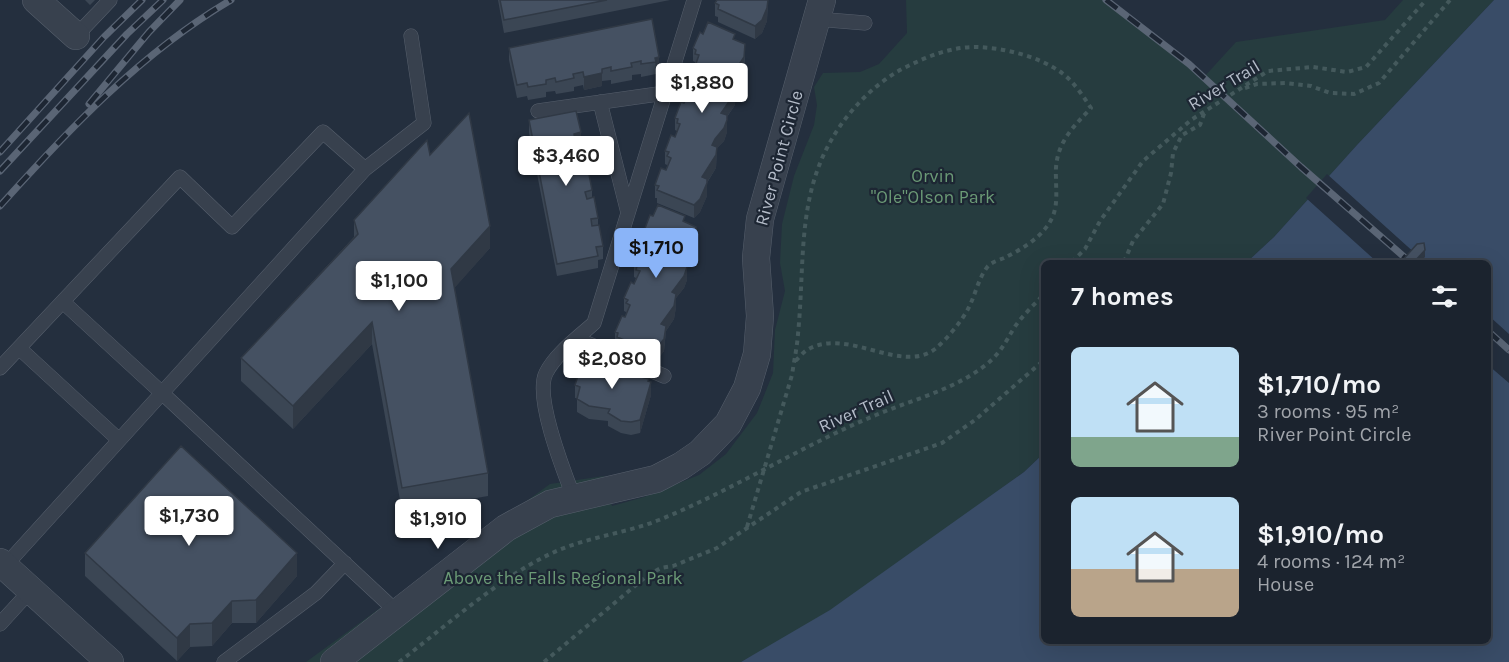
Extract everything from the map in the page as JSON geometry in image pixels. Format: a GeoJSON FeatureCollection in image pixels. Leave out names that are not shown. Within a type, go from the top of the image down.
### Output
{"type":"FeatureCollection","features":[{"type":"Feature","properties":{"kind":"street"},"geometry":{"type":"LineString","coordinates":[[36,0],[76,36]]}},
{"type":"Feature","properties":{"kind":"street","name":"River Point Circle"},"geometry":{"type":"LineString","coordinates":[[334,662],[506,528],[550,504],[656,479],[700,453],[728,424],[747,388],[757,354],[760,316],[756,258],[760,219],[819,9]]}},
{"type":"Feature","properties":{"kind":"street"},"geometry":{"type":"LineString","coordinates":[[2,564],[110,662]]}},
{"type":"Feature","properties":{"kind":"lane"},"geometry":{"type":"LineString","coordinates":[[76,36],[110,0]]}},
{"type":"Feature","properties":{"kind":"lane"},"geometry":{"type":"LineString","coordinates":[[574,498],[557,453],[543,396],[546,374],[560,355],[594,322],[694,0]]}},
{"type":"Feature","properties":{"kind":"lane"},"geometry":{"type":"LineString","coordinates":[[819,9],[865,23]]}},
{"type":"Feature","properties":{"kind":"lane"},"geometry":{"type":"LineString","coordinates":[[2,564],[119,440],[365,169],[424,123],[411,36]]}},
{"type":"Feature","properties":{"kind":"lane"},"geometry":{"type":"LineString","coordinates":[[538,111],[665,93]]}},
{"type":"Feature","properties":{"kind":"lane"},"geometry":{"type":"LineString","coordinates":[[600,102],[628,213]]}},
{"type":"Feature","properties":{"kind":"lane"},"geometry":{"type":"LineString","coordinates":[[0,368],[180,177],[231,227],[322,132],[365,169]]}},
{"type":"Feature","properties":{"kind":"lane"},"geometry":{"type":"LineString","coordinates":[[63,302],[397,612]]}},
{"type":"Feature","properties":{"kind":"lane"},"geometry":{"type":"LineString","coordinates":[[577,339],[664,376]]}},
{"type":"Feature","properties":{"kind":"lane"},"geometry":{"type":"LineString","coordinates":[[19,348],[119,440]]}},
{"type":"Feature","properties":{"kind":"lane"},"geometry":{"type":"LineString","coordinates":[[224,662],[316,593],[345,563]]}},
{"type":"Feature","properties":{"kind":"lane"},"geometry":{"type":"LineString","coordinates":[[0,624],[30,590]]}},
{"type":"Feature","properties":{"kind":"path","name":"River Trail"},"geometry":{"type":"LineString","coordinates":[[1074,260],[1085,249],[1100,221],[1143,160],[1205,110],[1268,71],[1313,68],[1347,72],[1366,67],[1426,0]]}},
{"type":"Feature","properties":{"kind":"path"},"geometry":{"type":"LineString","coordinates":[[1239,90],[1257,84],[1286,83],[1311,86],[1330,93],[1354,94],[1380,83],[1450,0]]}},
{"type":"Feature","properties":{"kind":"path"},"geometry":{"type":"LineString","coordinates":[[747,527],[792,375],[798,334],[802,240],[807,206],[817,167],[835,131],[860,100],[888,77],[926,57],[958,47],[1010,51],[1030,57],[1062,74],[1091,108],[1070,130],[1056,156],[1055,176],[1058,198],[1052,219],[1029,245],[990,264],[978,281],[968,309],[955,328],[934,350],[921,356],[894,357],[860,346],[828,344],[808,350],[794,362]]}},
{"type":"Feature","properties":{"kind":"path"},"geometry":{"type":"LineString","coordinates":[[1125,260],[1133,241],[1163,204],[1171,173],[1173,153],[1182,135],[1200,125],[1205,110]]}},
{"type":"Feature","properties":{"kind":"path","name":"River Trail"},"geometry":{"type":"LineString","coordinates":[[399,662],[528,565],[553,552],[657,521],[715,495],[766,467],[875,415],[945,390],[986,364],[1005,346],[1015,328],[1041,298]]}},
{"type":"Feature","properties":{"kind":"path"},"geometry":{"type":"LineString","coordinates":[[544,662],[648,575],[717,548],[801,492],[942,442],[975,420],[1041,363]]}},
{"type":"Feature","properties":{"kind":"green space"},"geometry":{"type":"Polygon","coordinates":[[[906,0],[1105,0],[1204,77],[1236,42],[1385,20],[1403,0],[1494,0],[1274,237],[1249,260],[1041,260],[1041,456],[1024,472],[879,578],[774,644],[741,662],[306,662],[550,484],[604,476],[612,506],[644,497],[699,475],[726,454],[757,413],[773,373],[775,330],[785,291],[780,263],[782,224],[794,176],[814,125],[817,105],[814,87],[823,73],[860,72],[879,64],[907,33],[906,0]]]}},
{"type":"Feature","properties":{"kind":"water"},"geometry":{"type":"Polygon","coordinates":[[[1494,0],[1509,0],[1509,662],[741,662],[830,610],[1024,472],[1041,456],[1041,644],[1491,644],[1491,260],[1249,260],[1274,237],[1494,0]]]}},
{"type":"Feature","properties":{"kind":"pier"},"geometry":{"type":"Polygon","coordinates":[[[1327,174],[1417,255],[1412,260],[1375,260],[1306,198],[1327,174]]]}},
{"type":"Feature","properties":{"kind":"pier"},"geometry":{"type":"Polygon","coordinates":[[[1491,318],[1509,334],[1509,383],[1491,368],[1491,318]]]}},
{"type":"Feature","properties":{"kind":"building"},"geometry":{"type":"Polygon","coordinates":[[[500,0],[607,0],[504,20],[500,0]]]}},
{"type":"Feature","properties":{"kind":"building"},"geometry":{"type":"Polygon","coordinates":[[[717,0],[768,0],[762,20],[755,26],[718,9],[719,5],[715,3],[717,0]]]}},
{"type":"Feature","properties":{"kind":"building"},"geometry":{"type":"Polygon","coordinates":[[[652,19],[659,57],[655,58],[656,62],[631,63],[632,67],[611,71],[611,67],[602,69],[602,73],[584,77],[583,72],[573,74],[574,78],[556,82],[555,78],[546,80],[546,84],[528,87],[527,83],[517,85],[509,48],[652,19]]]}},
{"type":"Feature","properties":{"kind":"building"},"geometry":{"type":"Polygon","coordinates":[[[708,22],[735,34],[733,39],[745,44],[744,57],[731,77],[736,79],[735,93],[721,113],[727,115],[727,120],[712,145],[717,147],[716,155],[702,177],[707,179],[707,183],[700,199],[694,205],[657,190],[659,186],[655,185],[661,168],[666,170],[671,158],[667,156],[669,152],[665,151],[671,135],[675,137],[680,124],[675,118],[681,102],[684,103],[689,91],[684,84],[690,68],[694,69],[699,55],[695,54],[696,50],[693,48],[700,32],[703,34],[708,22]]]}},
{"type":"Feature","properties":{"kind":"building"},"geometry":{"type":"Polygon","coordinates":[[[576,111],[581,132],[574,134],[575,141],[582,139],[587,161],[579,163],[581,170],[588,169],[592,190],[585,192],[587,199],[594,197],[598,218],[591,219],[592,226],[599,225],[603,246],[596,247],[598,256],[557,264],[529,120],[576,111]]]}},
{"type":"Feature","properties":{"kind":"building"},"geometry":{"type":"Polygon","coordinates":[[[469,113],[490,226],[451,269],[488,473],[402,488],[372,322],[293,406],[241,358],[358,234],[354,220],[427,140],[430,155],[469,113]]]}},
{"type":"Feature","properties":{"kind":"building"},"geometry":{"type":"Polygon","coordinates":[[[658,205],[685,216],[683,221],[696,227],[696,236],[681,260],[687,262],[687,267],[684,276],[672,292],[676,294],[674,306],[661,324],[666,326],[664,339],[653,352],[617,337],[618,333],[615,332],[630,305],[624,298],[631,282],[634,284],[640,271],[636,270],[637,266],[634,264],[649,238],[646,236],[647,232],[644,231],[650,215],[653,216],[658,205]]]}},
{"type":"Feature","properties":{"kind":"building"},"geometry":{"type":"Polygon","coordinates":[[[1424,243],[1425,250],[1416,260],[1403,260],[1417,244],[1424,243]]]}},
{"type":"Feature","properties":{"kind":"building"},"geometry":{"type":"Polygon","coordinates":[[[584,358],[615,363],[616,371],[649,379],[648,381],[651,382],[640,420],[621,421],[608,413],[610,409],[589,406],[577,399],[580,387],[575,385],[584,358]]]}},
{"type":"Feature","properties":{"kind":"building"},"geometry":{"type":"Polygon","coordinates":[[[181,446],[297,553],[256,600],[232,601],[212,623],[190,624],[177,638],[85,553],[181,446]]]}},
{"type":"Feature","properties":{"kind":"railway"},"geometry":{"type":"LineString","coordinates":[[0,152],[104,37],[142,0]]}},
{"type":"Feature","properties":{"kind":"railway"},"geometry":{"type":"LineString","coordinates":[[0,171],[127,34],[163,0]]}},
{"type":"Feature","properties":{"kind":"railway"},"geometry":{"type":"LineString","coordinates":[[89,104],[149,32],[180,0]]}},
{"type":"Feature","properties":{"kind":"railway"},"geometry":{"type":"LineString","coordinates":[[0,206],[52,149],[137,68],[167,43],[231,0]]}},
{"type":"Feature","properties":{"kind":"railway"},"geometry":{"type":"LineString","coordinates":[[1106,0],[1189,64],[1301,167],[1408,260]]}},
{"type":"Feature","properties":{"kind":"railway"},"geometry":{"type":"LineString","coordinates":[[1491,334],[1509,350]]}},
{"type":"Feature","properties":{"kind":"park label","name":"Orvin \"Ole\"Olson Park"},"geometry":{"type":"Point","coordinates":[933,186]}},
{"type":"Feature","properties":{"kind":"park label","name":"Above the Falls Regional Park"},"geometry":{"type":"Point","coordinates":[563,578]}}]}
